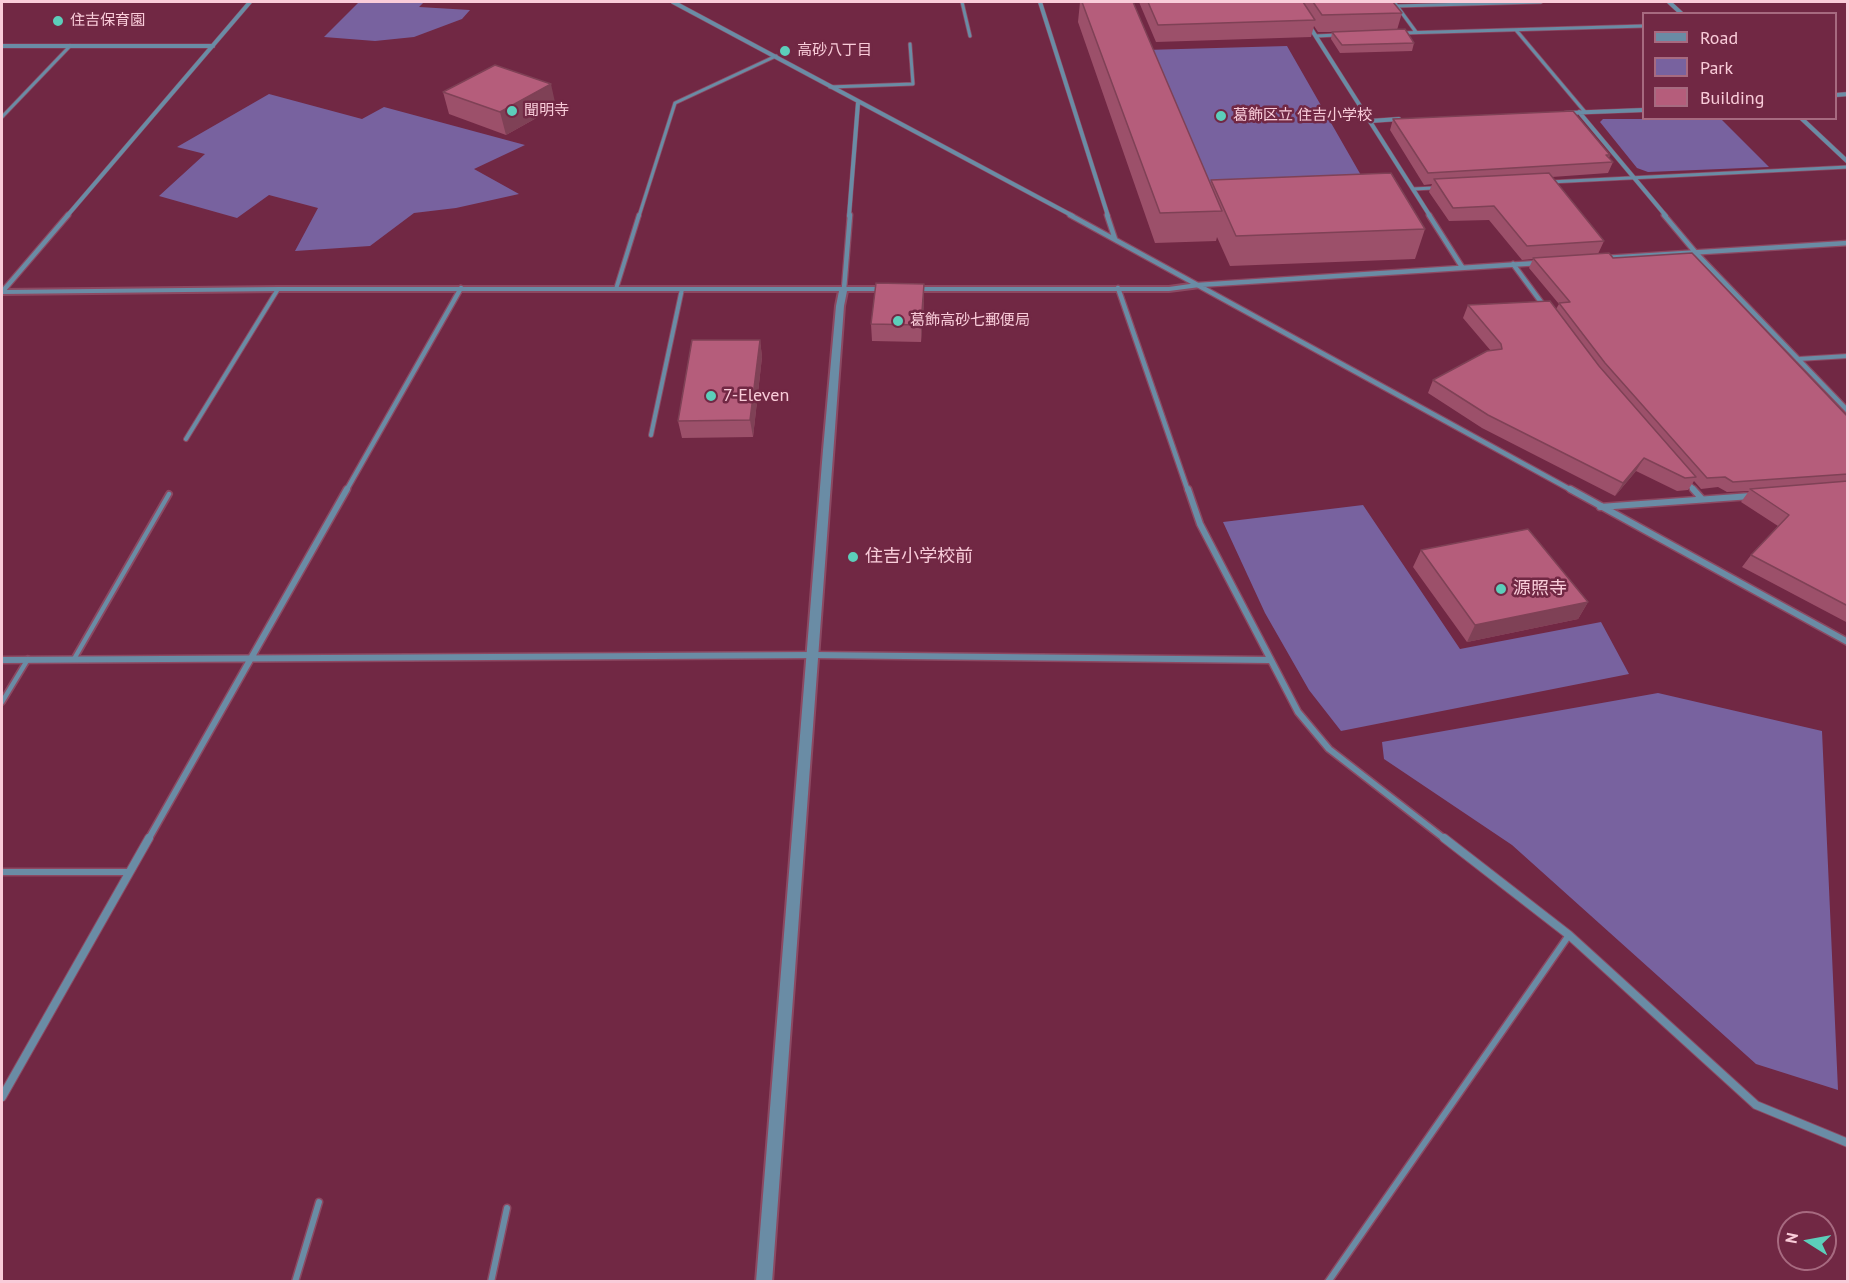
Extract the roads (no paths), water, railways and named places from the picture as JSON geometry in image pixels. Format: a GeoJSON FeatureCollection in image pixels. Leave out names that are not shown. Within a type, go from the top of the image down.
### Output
{"type":"FeatureCollection","features":[{"type":"Feature","properties":{"kind":"street"},"geometry":{"type":"LineString","coordinates":[[2,292],[250,2]]}},
{"type":"Feature","properties":{"kind":"street"},"geometry":{"type":"LineString","coordinates":[[673,2],[1115,239],[1598,507],[1848,642]]}},
{"type":"Feature","properties":{"kind":"street"},"geometry":{"type":"LineString","coordinates":[[1040,2],[1115,239]]}},
{"type":"Feature","properties":{"kind":"street"},"geometry":{"type":"LineString","coordinates":[[1305,19],[1462,267]]}},
{"type":"Feature","properties":{"kind":"street"},"geometry":{"type":"LineString","coordinates":[[2,46],[213,46]]}},
{"type":"Feature","properties":{"kind":"street"},"geometry":{"type":"LineString","coordinates":[[764,1281],[829,439],[840,306],[844,289],[858,103]]}},
{"type":"Feature","properties":{"kind":"street"},"geometry":{"type":"LineString","coordinates":[[1557,113],[1642,110]]}},
{"type":"Feature","properties":{"kind":"street"},"geometry":{"type":"LineString","coordinates":[[1579,112],[1696,253],[1848,411]]}},
{"type":"Feature","properties":{"kind":"street"},"geometry":{"type":"LineString","coordinates":[[1370,121],[1403,119]]}},
{"type":"Feature","properties":{"kind":"street"},"geometry":{"type":"LineString","coordinates":[[1803,120],[1848,162]]}},
{"type":"Feature","properties":{"kind":"street"},"geometry":{"type":"LineString","coordinates":[[1593,259],[1848,243]]}},
{"type":"Feature","properties":{"kind":"street"},"geometry":{"type":"LineString","coordinates":[[2,292],[460,288],[1169,289],[1197,285],[1547,262]]}},
{"type":"Feature","properties":{"kind":"street"},"geometry":{"type":"LineString","coordinates":[[1513,264],[1547,311]]}},
{"type":"Feature","properties":{"kind":"street"},"geometry":{"type":"LineString","coordinates":[[2,1097],[460,288]]}},
{"type":"Feature","properties":{"kind":"street"},"geometry":{"type":"LineString","coordinates":[[1118,288],[1200,524],[1298,712],[1329,749],[1569,934],[1756,1105],[1848,1143]]}},
{"type":"Feature","properties":{"kind":"street"},"geometry":{"type":"LineString","coordinates":[[1679,473],[1702,499]]}},
{"type":"Feature","properties":{"kind":"street"},"geometry":{"type":"LineString","coordinates":[[1598,507],[1758,495]]}},
{"type":"Feature","properties":{"kind":"street"},"geometry":{"type":"LineString","coordinates":[[2,660],[814,655],[1269,660]]}},
{"type":"Feature","properties":{"kind":"lane"},"geometry":{"type":"LineString","coordinates":[[962,2],[970,36]]}},
{"type":"Feature","properties":{"kind":"lane"},"geometry":{"type":"LineString","coordinates":[[1394,2],[1416,33]]}},
{"type":"Feature","properties":{"kind":"lane"},"geometry":{"type":"LineString","coordinates":[[1397,6],[1541,2]]}},
{"type":"Feature","properties":{"kind":"lane"},"geometry":{"type":"LineString","coordinates":[[1394,33],[1642,26]]}},
{"type":"Feature","properties":{"kind":"lane"},"geometry":{"type":"LineString","coordinates":[[1516,30],[1586,112]]}},
{"type":"Feature","properties":{"kind":"lane"},"geometry":{"type":"LineString","coordinates":[[1316,36],[1338,35]]}},
{"type":"Feature","properties":{"kind":"lane"},"geometry":{"type":"LineString","coordinates":[[830,87],[913,84],[910,44]]}},
{"type":"Feature","properties":{"kind":"lane"},"geometry":{"type":"LineString","coordinates":[[2,117],[70,46]]}},
{"type":"Feature","properties":{"kind":"lane"},"geometry":{"type":"LineString","coordinates":[[616,289],[675,104],[776,56]]}},
{"type":"Feature","properties":{"kind":"lane"},"geometry":{"type":"LineString","coordinates":[[1541,182],[1848,167]]}},
{"type":"Feature","properties":{"kind":"lane"},"geometry":{"type":"LineString","coordinates":[[1413,189],[1436,188]]}},
{"type":"Feature","properties":{"kind":"lane"},"geometry":{"type":"LineString","coordinates":[[186,439],[278,289]]}},
{"type":"Feature","properties":{"kind":"lane"},"geometry":{"type":"LineString","coordinates":[[651,435],[682,289]]}},
{"type":"Feature","properties":{"kind":"lane"},"geometry":{"type":"LineString","coordinates":[[1798,359],[1848,356]]}},
{"type":"Feature","properties":{"kind":"lane"},"geometry":{"type":"LineString","coordinates":[[74,659],[169,494]]}},
{"type":"Feature","properties":{"kind":"lane"},"geometry":{"type":"LineString","coordinates":[[2,702],[27,659]]}},
{"type":"Feature","properties":{"kind":"lane"},"geometry":{"type":"LineString","coordinates":[[2,872],[128,872]]}},
{"type":"Feature","properties":{"kind":"lane"},"geometry":{"type":"LineString","coordinates":[[1328,1281],[1569,934]]}},
{"type":"Feature","properties":{"kind":"lane"},"geometry":{"type":"LineString","coordinates":[[295,1281],[320,1202]]}},
{"type":"Feature","properties":{"kind":"lane"},"geometry":{"type":"LineString","coordinates":[[491,1281],[507,1208]]}},
{"type":"Feature","properties":{"kind":"place","name":"住吉保育園"},"geometry":{"type":"Point","coordinates":[58,21]}},
{"type":"Feature","properties":{"kind":"place","name":"高砂八丁目"},"geometry":{"type":"Point","coordinates":[785,51]}},
{"type":"Feature","properties":{"kind":"place","name":"聞明寺"},"geometry":{"type":"Point","coordinates":[512,111]}},
{"type":"Feature","properties":{"kind":"place","name":"葛飾区立 住吉小学校"},"geometry":{"type":"Point","coordinates":[1221,116]}},
{"type":"Feature","properties":{"kind":"place","name":"葛飾高砂七郵便局"},"geometry":{"type":"Point","coordinates":[898,321]}},
{"type":"Feature","properties":{"kind":"place","name":"7-Eleven"},"geometry":{"type":"Point","coordinates":[711,396]}},
{"type":"Feature","properties":{"kind":"place","name":"住吉小学校前"},"geometry":{"type":"Point","coordinates":[853,557]}},
{"type":"Feature","properties":{"kind":"place","name":"源照寺"},"geometry":{"type":"Point","coordinates":[1501,589]}}]}
